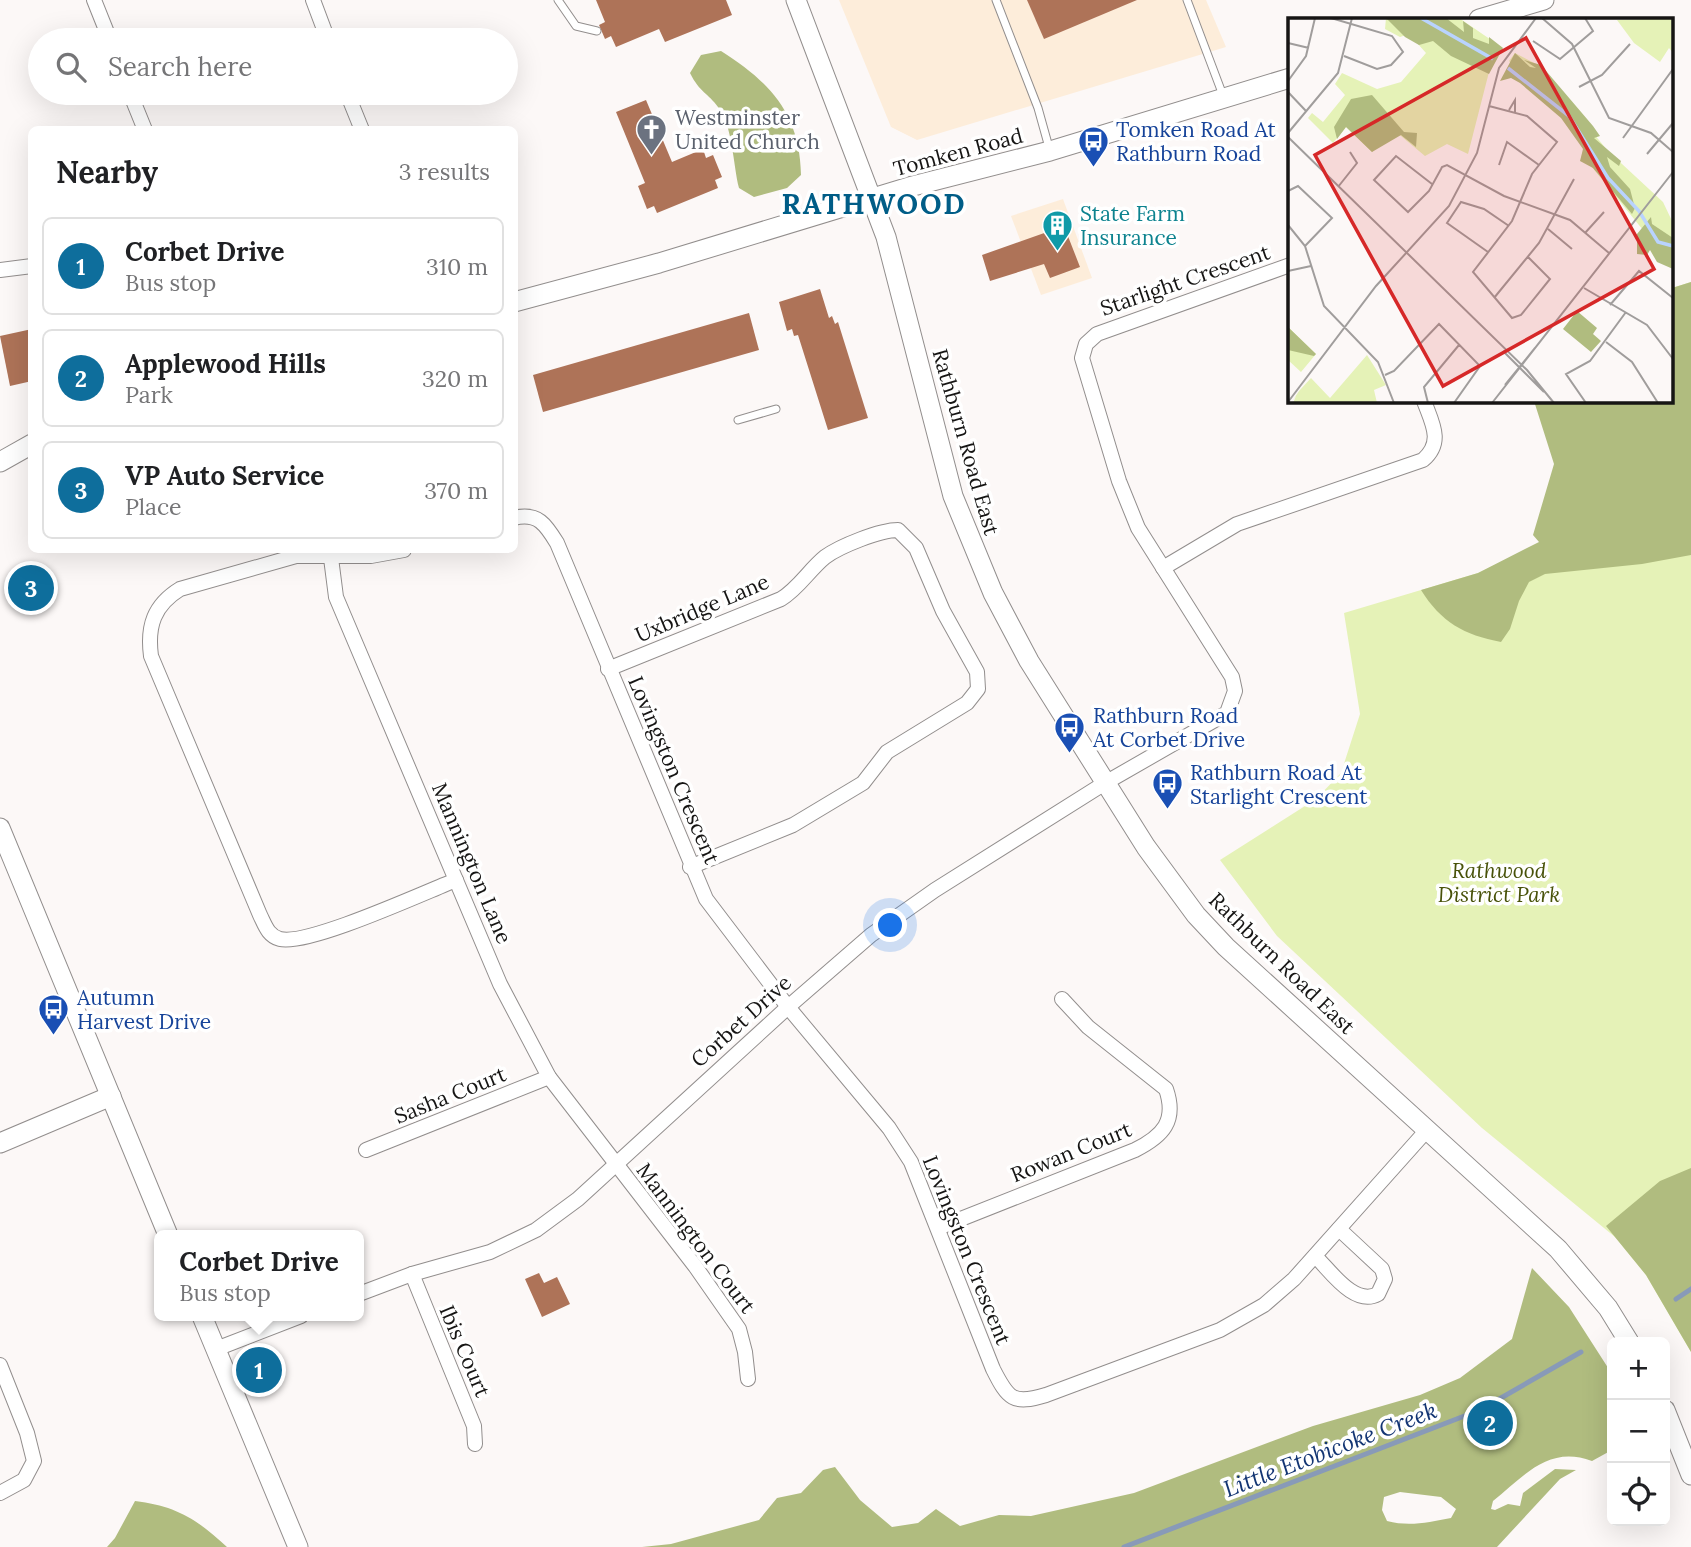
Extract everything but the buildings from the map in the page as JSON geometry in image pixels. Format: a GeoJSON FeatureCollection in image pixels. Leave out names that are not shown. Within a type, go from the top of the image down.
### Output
{"type":"FeatureCollection","features":[{"type":"Feature","properties":{"kind":"street"},"geometry":{"type":"LineString","coordinates":[[94,0],[105,28]]}},
{"type":"Feature","properties":{"kind":"street"},"geometry":{"type":"LineString","coordinates":[[313,0],[324,28]]}},
{"type":"Feature","properties":{"kind":"street","name":"Rathburn Road East"},"geometry":{"type":"LineString","coordinates":[[796,0],[886,237],[953,496],[976,557],[1029,661],[1146,847],[1211,931],[1558,1249],[1608,1308],[1626,1337]]}},
{"type":"Feature","properties":{"kind":"street"},"geometry":{"type":"LineString","coordinates":[[1482,18],[1544,0]]}},
{"type":"Feature","properties":{"kind":"street","name":"Tomken Road"},"geometry":{"type":"LineString","coordinates":[[518,301],[671,260],[872,199],[1050,151],[1288,79]]}},
{"type":"Feature","properties":{"kind":"street"},"geometry":{"type":"LineString","coordinates":[[135,105],[143,126]]}},
{"type":"Feature","properties":{"kind":"street"},"geometry":{"type":"LineString","coordinates":[[352,105],[360,126]]}},
{"type":"Feature","properties":{"kind":"street"},"geometry":{"type":"LineString","coordinates":[[0,270],[28,266]]}},
{"type":"Feature","properties":{"kind":"street","name":"Starlight Crescent"},"geometry":{"type":"LineString","coordinates":[[1147,760],[1227,713],[1235,691],[1232,677],[1138,528],[1119,481],[1087,383],[1082,358],[1086,344],[1097,334],[1119,324],[1288,266]]}},
{"type":"Feature","properties":{"kind":"street"},"geometry":{"type":"LineString","coordinates":[[1163,568],[1237,524],[1423,460],[1435,444],[1435,430],[1424,402]]}},
{"type":"Feature","properties":{"kind":"street"},"geometry":{"type":"LineString","coordinates":[[0,445],[27,446]]}},
{"type":"Feature","properties":{"kind":"street"},"geometry":{"type":"LineString","coordinates":[[0,462],[27,446]]}},
{"type":"Feature","properties":{"kind":"street","name":"Lovingston Crescent"},"geometry":{"type":"LineString","coordinates":[[518,518],[533,517],[544,522],[557,543],[706,899],[788,1007],[889,1128],[911,1162],[998,1380],[1004,1391],[1014,1399],[1027,1401],[1235,1323],[1280,1293],[1427,1130]]}},
{"type":"Feature","properties":{"kind":"street","name":"Uxbridge Lane"},"geometry":{"type":"LineString","coordinates":[[608,669],[781,599],[794,591],[828,555],[886,530],[898,530],[916,548],[943,611],[977,672],[978,689],[967,703],[887,752],[863,783],[793,825],[690,866]]}},
{"type":"Feature","properties":{"kind":"street"},"geometry":{"type":"LineString","coordinates":[[388,553],[331,558],[296,556],[180,589],[166,597],[152,622],[149,639],[152,656],[260,915],[269,933],[276,939],[306,937],[456,880]]}},
{"type":"Feature","properties":{"kind":"street","name":"Mannington Lane"},"geometry":{"type":"LineString","coordinates":[[331,558],[337,597],[500,984],[549,1077],[615,1165]]}},
{"type":"Feature","properties":{"kind":"street","name":"Corbet Drive"},"geometry":{"type":"LineString","coordinates":[[364,1292],[412,1274],[490,1252],[536,1230],[578,1199],[788,1007],[871,936],[936,890],[1105,783],[1147,760]]}},
{"type":"Feature","properties":{"kind":"street"},"geometry":{"type":"LineString","coordinates":[[0,828],[166,1230]]}},
{"type":"Feature","properties":{"kind":"street","name":"Rowan Court"},"geometry":{"type":"LineString","coordinates":[[938,1228],[1135,1150],[1157,1139],[1168,1119],[1171,1104],[1166,1089],[1088,1027],[1062,999]]}},
{"type":"Feature","properties":{"kind":"street","name":"Sasha Court"},"geometry":{"type":"LineString","coordinates":[[366,1150],[549,1077]]}},
{"type":"Feature","properties":{"kind":"street"},"geometry":{"type":"LineString","coordinates":[[0,1143],[111,1096]]}},
{"type":"Feature","properties":{"kind":"street","name":"Mannington Court"},"geometry":{"type":"LineString","coordinates":[[615,1165],[695,1266],[738,1329],[746,1352],[748,1379]]}},
{"type":"Feature","properties":{"kind":"street"},"geometry":{"type":"LineString","coordinates":[[1315,1256],[1357,1295],[1367,1298],[1378,1294],[1384,1285],[1382,1269],[1339,1229]]}},
{"type":"Feature","properties":{"kind":"street","name":"Ibis Court"},"geometry":{"type":"LineString","coordinates":[[412,1274],[474,1426],[475,1444]]}},
{"type":"Feature","properties":{"kind":"street"},"geometry":{"type":"LineString","coordinates":[[204,1321],[298,1547]]}},
{"type":"Feature","properties":{"kind":"street"},"geometry":{"type":"LineString","coordinates":[[216,1349],[288,1321]]}},
{"type":"Feature","properties":{"kind":"street"},"geometry":{"type":"LineString","coordinates":[[0,1365],[27,1433],[34,1461],[24,1480],[0,1493]]}},
{"type":"Feature","properties":{"kind":"street"},"geometry":{"type":"LineString","coordinates":[[1670,1422],[1691,1475]]}},
{"type":"Feature","properties":{"kind":"lane"},"geometry":{"type":"LineString","coordinates":[[558,0],[576,26],[597,31]]}},
{"type":"Feature","properties":{"kind":"lane"},"geometry":{"type":"LineString","coordinates":[[996,0],[1038,108],[1050,151]]}},
{"type":"Feature","properties":{"kind":"lane"},"geometry":{"type":"LineString","coordinates":[[1187,0],[1224,98]]}},
{"type":"Feature","properties":{"kind":"lane"},"geometry":{"type":"LineString","coordinates":[[738,420],[776,409]]}},
{"type":"Feature","properties":{"kind":"shaded area"},"geometry":{"type":"Polygon","coordinates":[[[839,0],[1206,0],[1226,47],[917,140],[891,127],[839,0]]]}},
{"type":"Feature","properties":{"kind":"shaded area"},"geometry":{"type":"Polygon","coordinates":[[[1063,199],[1092,278],[1041,295],[1011,216],[1063,199]]]}},
{"type":"Feature","properties":{"kind":"green space"},"geometry":{"type":"Polygon","coordinates":[[[721,51],[768,88],[788,117],[795,134],[801,175],[787,188],[754,197],[739,188],[727,124],[714,102],[697,85],[690,73],[701,55],[721,51]]]}},
{"type":"Feature","properties":{"kind":"green space","name":"Rathwood District Park"},"geometry":{"type":"Polygon","coordinates":[[[1691,282],[1691,1352],[1646,1275],[1615,1237],[1482,1128],[1277,936],[1220,860],[1316,799],[1341,773],[1360,714],[1344,613],[1478,573],[1576,526],[1671,402],[1674,402],[1674,287],[1691,282]]]}},
{"type":"Feature","properties":{"kind":"green space"},"geometry":{"type":"Polygon","coordinates":[[[1691,282],[1691,555],[1642,564],[1545,574],[1529,582],[1519,601],[1510,629],[1501,642],[1465,631],[1445,619],[1421,590],[1478,573],[1539,542],[1533,535],[1554,464],[1534,402],[1674,402],[1674,287],[1691,282]]]}},
{"type":"Feature","properties":{"kind":"green space"},"geometry":{"type":"Polygon","coordinates":[[[1691,1168],[1691,1352],[1646,1275],[1606,1226],[1660,1181],[1691,1168]]]}},
{"type":"Feature","properties":{"kind":"green space"},"geometry":{"type":"Polygon","coordinates":[[[1532,1268],[1569,1307],[1607,1366],[1607,1453],[1592,1461],[1563,1457],[1538,1465],[1493,1501],[1491,1509],[1495,1510],[1508,1504],[1520,1506],[1523,1493],[1555,1469],[1576,1470],[1560,1479],[1497,1547],[642,1547],[671,1544],[759,1520],[777,1498],[801,1493],[823,1470],[835,1467],[860,1500],[892,1527],[918,1523],[936,1509],[960,1526],[999,1515],[1031,1516],[1134,1493],[1313,1426],[1420,1395],[1460,1378],[1512,1339],[1532,1268]],[[1400,1492],[1384,1497],[1382,1510],[1387,1521],[1404,1524],[1451,1518],[1456,1509],[1441,1497],[1400,1492]]]}},
{"type":"Feature","properties":{"kind":"green space"},"geometry":{"type":"Polygon","coordinates":[[[135,1501],[162,1506],[185,1515],[227,1547],[107,1547],[115,1538],[135,1501]]]}},
{"type":"Feature","properties":{"kind":"waterway","name":"Little Etobicoke Creek"},"geometry":{"type":"LineString","coordinates":[[1676,1299],[1691,1289]]}},
{"type":"Feature","properties":{"kind":"waterway","name":"Little Etobicoke Creek"},"geometry":{"type":"LineString","coordinates":[[1124,1547],[1480,1410],[1581,1352]]}},
{"type":"Feature","properties":{"kind":"place","name":"Westminster United Church"},"geometry":{"type":"Point","coordinates":[652,156]}},
{"type":"Feature","properties":{"kind":"place","name":"Tomken Road At Rathburn Road"},"geometry":{"type":"Point","coordinates":[1093,168]}},
{"type":"Feature","properties":{"kind":"place","name":"State Farm Insurance"},"geometry":{"type":"Point","coordinates":[1057,252]}},
{"type":"Feature","properties":{"kind":"place","name":"VP Auto Service"},"geometry":{"type":"Point","coordinates":[31,588]}},
{"type":"Feature","properties":{"kind":"place","name":"Rathburn Road At Corbet Drive"},"geometry":{"type":"Point","coordinates":[1070,754]}},
{"type":"Feature","properties":{"kind":"place","name":"Rathburn Road At Starlight Crescent"},"geometry":{"type":"Point","coordinates":[1167,811]}},
{"type":"Feature","properties":{"kind":"place","name":"Autumn Harvest Drive"},"geometry":{"type":"Point","coordinates":[54,1036]}},
{"type":"Feature","properties":{"kind":"place","name":"Corbet Drive"},"geometry":{"type":"Point","coordinates":[259,1370]}},
{"type":"Feature","properties":{"kind":"place","name":"Applewood Hills"},"geometry":{"type":"Point","coordinates":[1490,1423]}},
{"type":"Feature","properties":{"kind":"district","name":"RATHWOOD"},"geometry":{"type":"Point","coordinates":[874,204]}}]}
